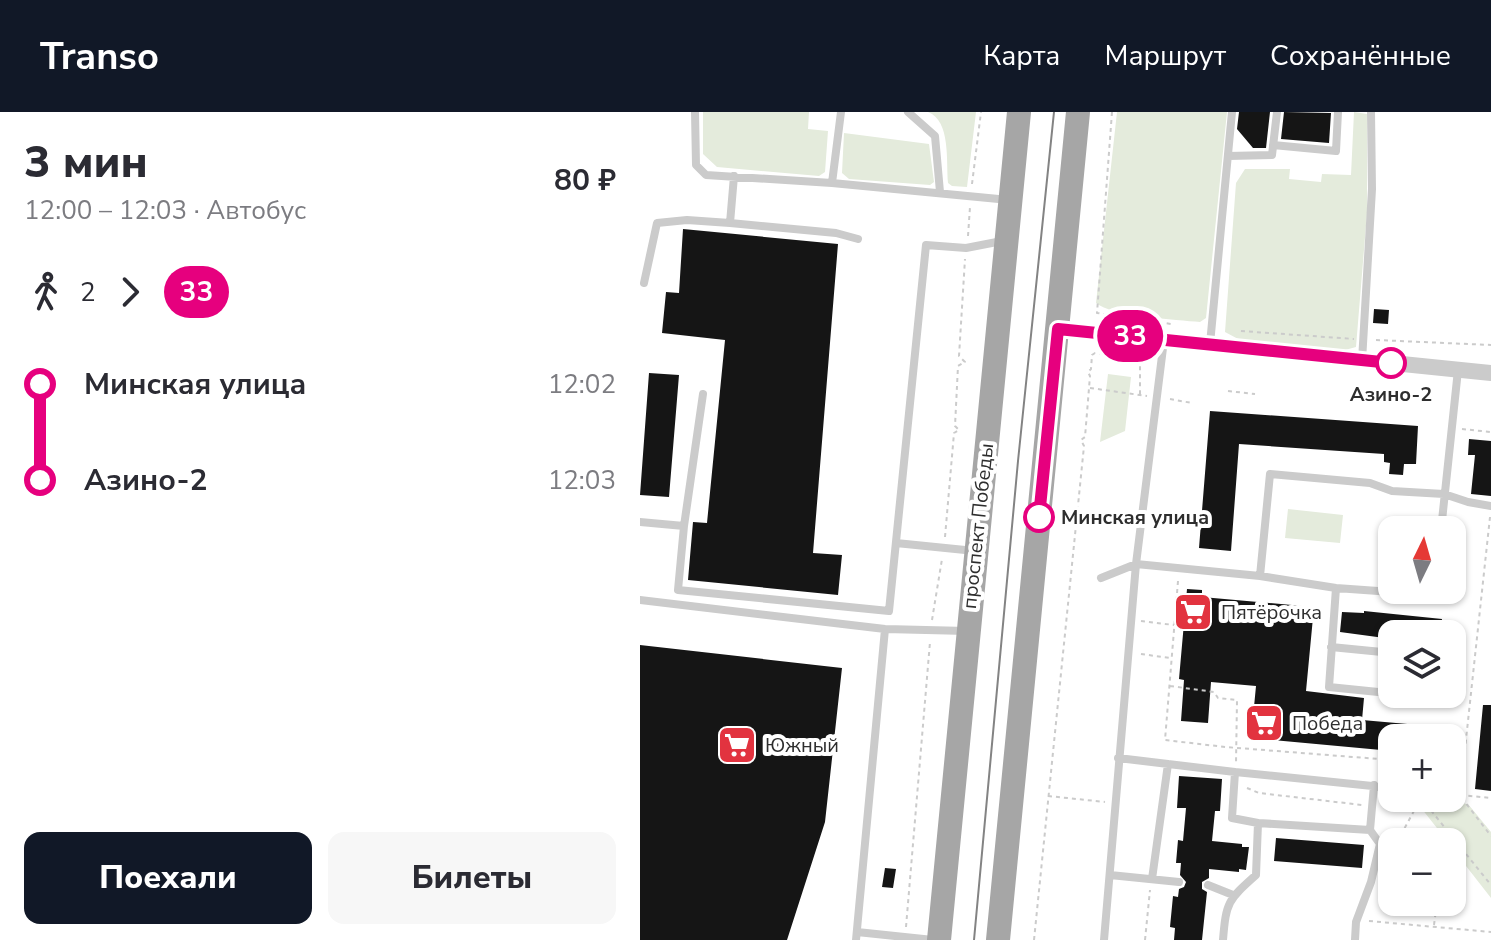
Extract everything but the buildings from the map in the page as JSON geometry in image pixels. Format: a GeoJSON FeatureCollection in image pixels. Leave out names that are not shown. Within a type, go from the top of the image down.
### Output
{"type":"FeatureCollection","features":[{"type":"Feature","properties":{"kind":"main road","name":"проспект Победы"},"geometry":{"type":"LineString","coordinates":[[936,940],[1019,112]]}},
{"type":"Feature","properties":{"kind":"main road"},"geometry":{"type":"LineString","coordinates":[[998,940],[1078,112]]}},
{"type":"Feature","properties":{"kind":"street"},"geometry":{"type":"LineString","coordinates":[[1058,329],[1491,373]]}},
{"type":"Feature","properties":{"kind":"lane"},"geometry":{"type":"LineString","coordinates":[[695,112],[696,165],[706,175],[1010,200]]}},
{"type":"Feature","properties":{"kind":"lane"},"geometry":{"type":"LineString","coordinates":[[832,183],[841,112]]}},
{"type":"Feature","properties":{"kind":"lane"},"geometry":{"type":"LineString","coordinates":[[908,112],[935,136],[940,192]]}},
{"type":"Feature","properties":{"kind":"lane"},"geometry":{"type":"LineString","coordinates":[[1210,345],[1232,112]]}},
{"type":"Feature","properties":{"kind":"lane"},"geometry":{"type":"LineString","coordinates":[[1228,156],[1272,155],[1277,112]]}},
{"type":"Feature","properties":{"kind":"lane"},"geometry":{"type":"LineString","coordinates":[[1273,145],[1336,151],[1338,112]]}},
{"type":"Feature","properties":{"kind":"lane"},"geometry":{"type":"LineString","coordinates":[[1362,361],[1372,189],[1371,112]]}},
{"type":"Feature","properties":{"kind":"lane"},"geometry":{"type":"LineString","coordinates":[[1372,147],[1383,147]]}},
{"type":"Feature","properties":{"kind":"lane"},"geometry":{"type":"LineString","coordinates":[[730,223],[734,176]]}},
{"type":"Feature","properties":{"kind":"lane"},"geometry":{"type":"LineString","coordinates":[[644,283],[657,223],[687,220],[730,223],[836,233],[858,239]]}},
{"type":"Feature","properties":{"kind":"lane"},"geometry":{"type":"LineString","coordinates":[[703,394],[678,590],[889,611],[926,245],[966,248],[1007,240]]}},
{"type":"Feature","properties":{"kind":"lane"},"geometry":{"type":"LineString","coordinates":[[1104,940],[1136,564],[1164,340]]}},
{"type":"Feature","properties":{"kind":"lane"},"geometry":{"type":"LineString","coordinates":[[1442,516],[1458,370]]}},
{"type":"Feature","properties":{"kind":"lane"},"geometry":{"type":"LineString","coordinates":[[1260,576],[1270,474],[1370,483],[1392,491],[1444,494],[1491,509]]}},
{"type":"Feature","properties":{"kind":"lane"},"geometry":{"type":"LineString","coordinates":[[640,522],[684,526]]}},
{"type":"Feature","properties":{"kind":"lane"},"geometry":{"type":"LineString","coordinates":[[896,543],[976,551]]}},
{"type":"Feature","properties":{"kind":"lane"},"geometry":{"type":"LineString","coordinates":[[1101,578],[1136,564],[1378,591]]}},
{"type":"Feature","properties":{"kind":"lane"},"geometry":{"type":"LineString","coordinates":[[1336,588],[1329,687],[1378,692]]}},
{"type":"Feature","properties":{"kind":"lane"},"geometry":{"type":"LineString","coordinates":[[640,600],[885,629],[968,631]]}},
{"type":"Feature","properties":{"kind":"lane"},"geometry":{"type":"LineString","coordinates":[[885,629],[857,936],[936,940]]}},
{"type":"Feature","properties":{"kind":"lane"},"geometry":{"type":"LineString","coordinates":[[1331,647],[1378,652]]}},
{"type":"Feature","properties":{"kind":"lane"},"geometry":{"type":"LineString","coordinates":[[1118,758],[1235,777],[1378,786]]}},
{"type":"Feature","properties":{"kind":"lane"},"geometry":{"type":"LineString","coordinates":[[1152,879],[1168,764]]}},
{"type":"Feature","properties":{"kind":"lane"},"geometry":{"type":"LineString","coordinates":[[1235,777],[1232,818],[1258,823],[1370,830]]}},
{"type":"Feature","properties":{"kind":"lane"},"geometry":{"type":"LineString","coordinates":[[1355,940],[1380,844],[1370,830],[1374,785]]}},
{"type":"Feature","properties":{"kind":"lane"},"geometry":{"type":"LineString","coordinates":[[1223,940],[1225,910],[1233,895],[1256,875],[1258,823]]}},
{"type":"Feature","properties":{"kind":"lane"},"geometry":{"type":"LineString","coordinates":[[1110,875],[1179,882]]}},
{"type":"Feature","properties":{"kind":"lane"},"geometry":{"type":"LineString","coordinates":[[1208,885],[1233,895]]}},
{"type":"Feature","properties":{"kind":"path"},"geometry":{"type":"LineString","coordinates":[[967,239],[981,112]]}},
{"type":"Feature","properties":{"kind":"path"},"geometry":{"type":"LineString","coordinates":[[1112,112],[1097,313],[1178,326]]}},
{"type":"Feature","properties":{"kind":"path"},"geometry":{"type":"LineString","coordinates":[[905,937],[931,628],[944,547],[954,433],[959,430],[955,426],[958,366],[965,362],[959,356],[965,254]]}},
{"type":"Feature","properties":{"kind":"path"},"geometry":{"type":"LineString","coordinates":[[1241,331],[1491,345]]}},
{"type":"Feature","properties":{"kind":"path"},"geometry":{"type":"LineString","coordinates":[[1034,940],[1084,446],[1081,440],[1085,437],[1088,372],[1092,355],[1132,356],[1140,360],[1140,396]]}},
{"type":"Feature","properties":{"kind":"path"},"geometry":{"type":"LineString","coordinates":[[1089,388],[1192,403]]}},
{"type":"Feature","properties":{"kind":"path"},"geometry":{"type":"LineString","coordinates":[[1228,391],[1255,394]]}},
{"type":"Feature","properties":{"kind":"path"},"geometry":{"type":"LineString","coordinates":[[1453,428],[1491,432]]}},
{"type":"Feature","properties":{"kind":"path"},"geometry":{"type":"LineString","coordinates":[[1466,740],[1491,509]]}},
{"type":"Feature","properties":{"kind":"path"},"geometry":{"type":"LineString","coordinates":[[1179,570],[1165,740],[1378,759]]}},
{"type":"Feature","properties":{"kind":"path"},"geometry":{"type":"LineString","coordinates":[[1132,620],[1174,625]]}},
{"type":"Feature","properties":{"kind":"path"},"geometry":{"type":"LineString","coordinates":[[1142,655],[1170,658]]}},
{"type":"Feature","properties":{"kind":"path"},"geometry":{"type":"LineString","coordinates":[[1169,686],[1214,692],[1218,698],[1237,700],[1235,777],[1259,793],[1378,806]]}},
{"type":"Feature","properties":{"kind":"path"},"geometry":{"type":"LineString","coordinates":[[1047,796],[1114,803]]}},
{"type":"Feature","properties":{"kind":"path"},"geometry":{"type":"LineString","coordinates":[[1466,796],[1491,798]]}},
{"type":"Feature","properties":{"kind":"path"},"geometry":{"type":"LineString","coordinates":[[1466,803],[1491,836]]}},
{"type":"Feature","properties":{"kind":"path"},"geometry":{"type":"LineString","coordinates":[[1431,812],[1445,828]]}},
{"type":"Feature","properties":{"kind":"path"},"geometry":{"type":"LineString","coordinates":[[1466,854],[1491,885]]}},
{"type":"Feature","properties":{"kind":"path"},"geometry":{"type":"LineString","coordinates":[[1145,940],[1152,879]]}},
{"type":"Feature","properties":{"kind":"path"},"geometry":{"type":"LineString","coordinates":[[1434,926],[1435,916]]}},
{"type":"Feature","properties":{"kind":"path"},"geometry":{"type":"LineString","coordinates":[[1358,919],[1491,932]]}},
{"type":"Feature","properties":{"kind":"green space"},"geometry":{"type":"Polygon","coordinates":[[[703,112],[809,112],[808,129],[828,131],[825,172],[819,176],[717,167],[703,154],[703,112]]]}},
{"type":"Feature","properties":{"kind":"green space"},"geometry":{"type":"Polygon","coordinates":[[[928,112],[976,112],[967,187],[948,183],[944,133],[941,124],[928,112]]]}},
{"type":"Feature","properties":{"kind":"green space"},"geometry":{"type":"Polygon","coordinates":[[[1117,112],[1227,112],[1206,318],[1200,322],[1129,314],[1096,303],[1117,112]]]}},
{"type":"Feature","properties":{"kind":"green space"},"geometry":{"type":"Polygon","coordinates":[[[1354,112],[1367,114],[1367,213],[1356,347],[1345,350],[1240,340],[1225,332],[1236,183],[1245,169],[1290,169],[1289,179],[1321,182],[1322,174],[1351,175],[1354,112]]]}},
{"type":"Feature","properties":{"kind":"green space"},"geometry":{"type":"Polygon","coordinates":[[[844,133],[929,144],[934,182],[930,185],[849,179],[842,173],[844,133]]]}},
{"type":"Feature","properties":{"kind":"green space"},"geometry":{"type":"Polygon","coordinates":[[[1108,374],[1131,377],[1125,431],[1100,442],[1108,374]]]}},
{"type":"Feature","properties":{"kind":"green space"},"geometry":{"type":"Polygon","coordinates":[[[1288,509],[1343,515],[1340,543],[1285,538],[1288,509]]]}},
{"type":"Feature","properties":{"kind":"green space"},"geometry":{"type":"Polygon","coordinates":[[[1466,804],[1491,832],[1491,898],[1466,866],[1466,828],[1437,828],[1424,812],[1466,812],[1466,804]]]}},
{"type":"Feature","properties":{"kind":"tram line"},"geometry":{"type":"LineString","coordinates":[[974,940],[1054,112]]}},
{"type":"Feature","properties":{"kind":"bus line","name":"33"},"geometry":{"type":"LineString","coordinates":[[1039,517],[1058,329],[1391,363]]}},
{"type":"Feature","properties":{"kind":"place","name":"Азино-2"},"geometry":{"type":"Point","coordinates":[1391,363]}},
{"type":"Feature","properties":{"kind":"place","name":"Минская улица"},"geometry":{"type":"Point","coordinates":[1039,517]}},
{"type":"Feature","properties":{"kind":"place","name":"Пятёрочка"},"geometry":{"type":"Point","coordinates":[1193,612]}},
{"type":"Feature","properties":{"kind":"place","name":"Победа"},"geometry":{"type":"Point","coordinates":[1264,723]}},
{"type":"Feature","properties":{"kind":"place","name":"Южный"},"geometry":{"type":"Point","coordinates":[737,745]}}]}
